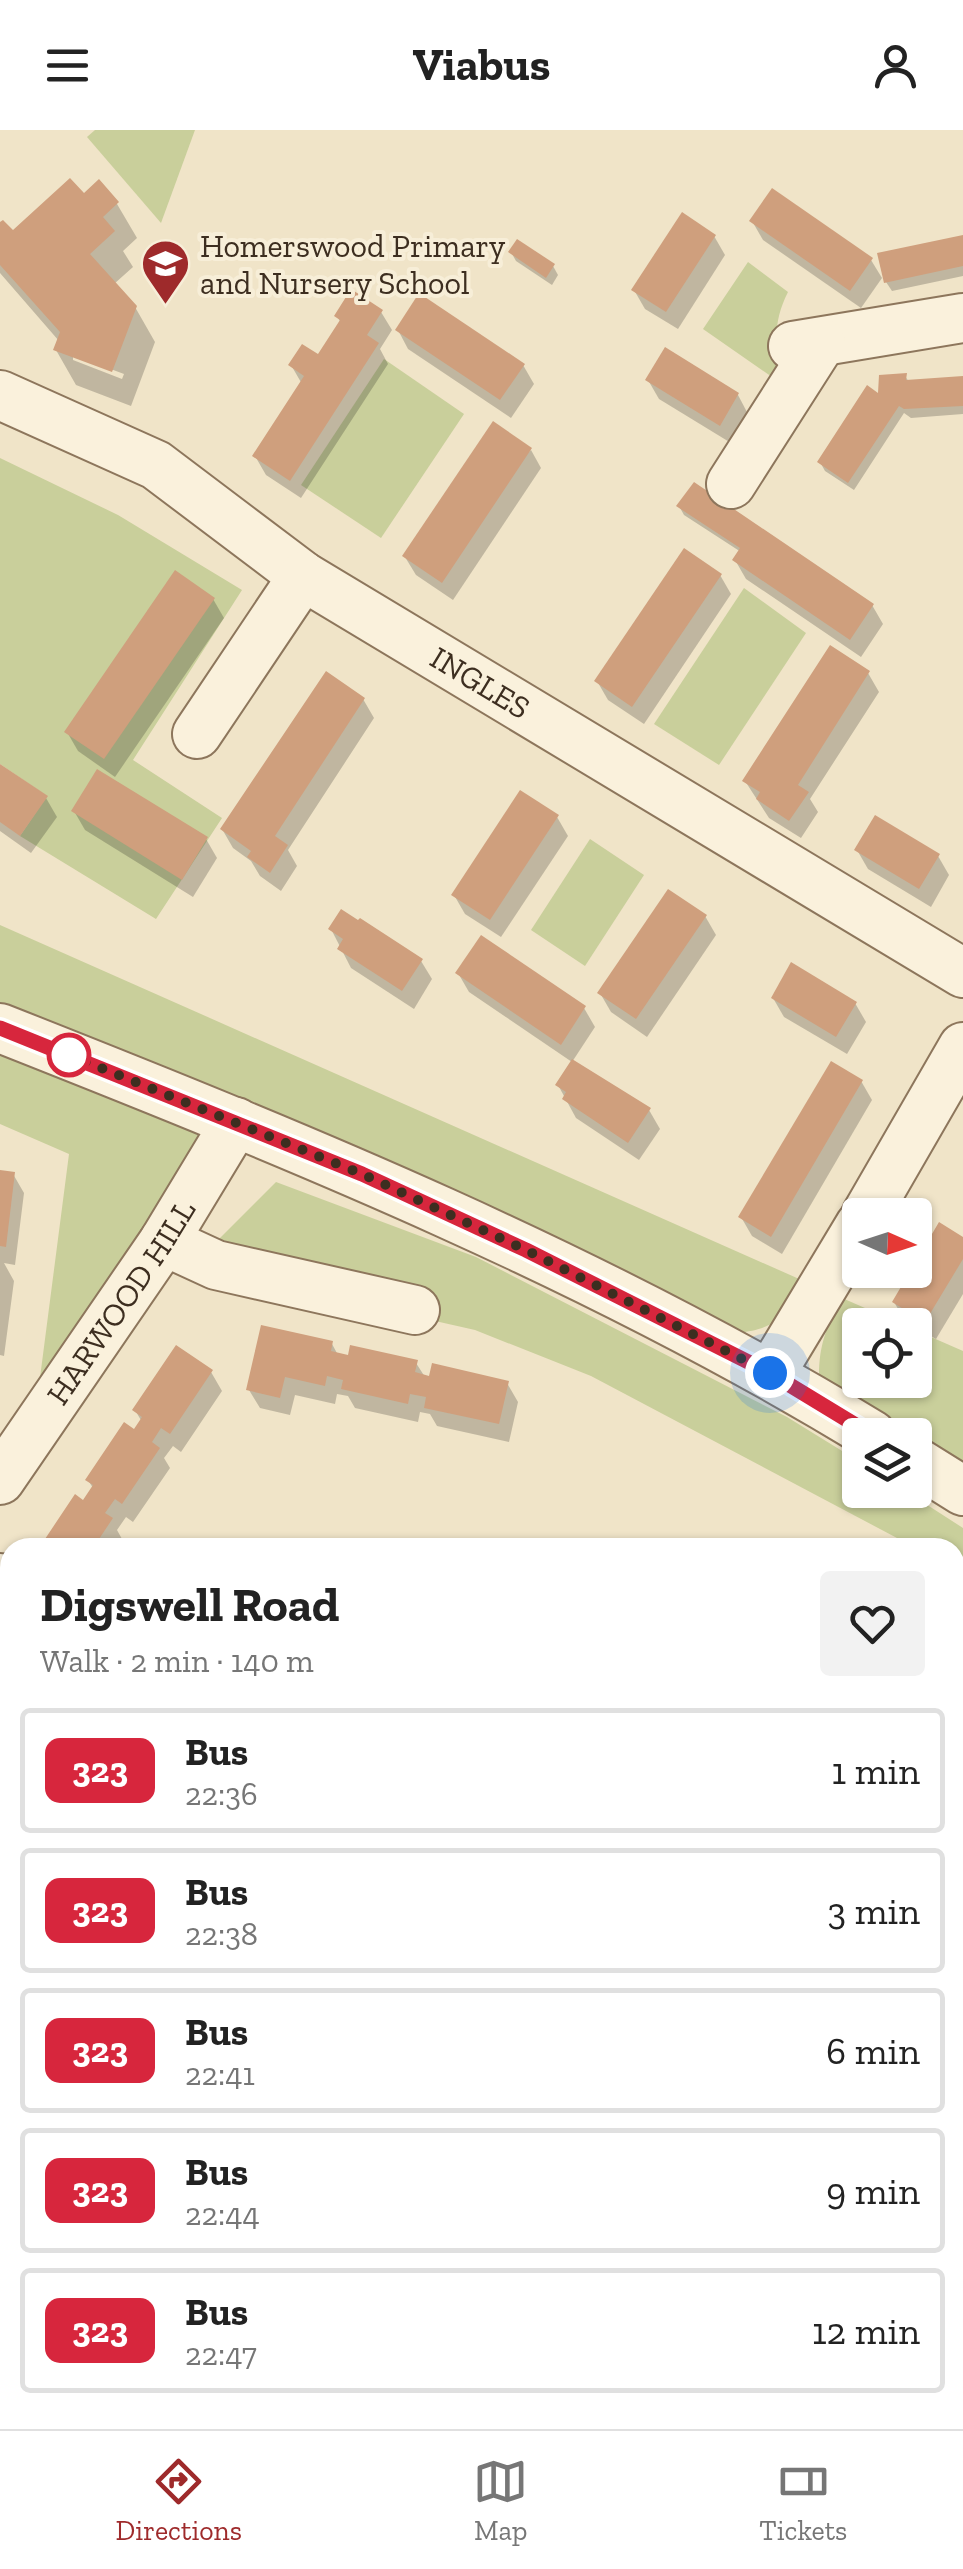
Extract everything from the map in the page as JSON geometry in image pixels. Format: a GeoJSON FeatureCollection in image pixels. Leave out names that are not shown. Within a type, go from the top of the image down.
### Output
{"type":"FeatureCollection","features":[{"type":"Feature","properties":{"kind":"street"},"geometry":{"type":"LineString","coordinates":[[732,484],[807,345],[963,318]]}},
{"type":"Feature","properties":{"kind":"street","name":"INGLES"},"geometry":{"type":"LineString","coordinates":[[0,395],[156,465],[302,576],[963,973]]}},
{"type":"Feature","properties":{"kind":"street"},"geometry":{"type":"LineString","coordinates":[[197,734],[302,576]]}},
{"type":"Feature","properties":{"kind":"street"},"geometry":{"type":"LineString","coordinates":[[0,1028],[362,1174],[510,1242],[770,1373],[844,1418]]}},
{"type":"Feature","properties":{"kind":"street"},"geometry":{"type":"LineString","coordinates":[[876,1198],[963,1047]]}},
{"type":"Feature","properties":{"kind":"street","name":"HARWOOD HILL"},"geometry":{"type":"LineString","coordinates":[[0,1480],[164,1242],[236,1122]]}},
{"type":"Feature","properties":{"kind":"street"},"geometry":{"type":"LineString","coordinates":[[164,1242],[216,1265],[415,1310]]}},
{"type":"Feature","properties":{"kind":"street"},"geometry":{"type":"LineString","coordinates":[[770,1373],[842,1255]]}},
{"type":"Feature","properties":{"kind":"street"},"geometry":{"type":"LineString","coordinates":[[932,1471],[963,1490]]}},
{"type":"Feature","properties":{"kind":"green space"},"geometry":{"type":"Polygon","coordinates":[[[95,130],[195,130],[161,223],[87,137],[95,130]]]}},
{"type":"Feature","properties":{"kind":"green space"},"geometry":{"type":"Polygon","coordinates":[[[748,262],[788,292],[777,328],[785,386],[703,329],[748,262]]]}},
{"type":"Feature","properties":{"kind":"green space"},"geometry":{"type":"Polygon","coordinates":[[[384,359],[464,414],[381,538],[301,485],[384,359]]]}},
{"type":"Feature","properties":{"kind":"green space"},"geometry":{"type":"Polygon","coordinates":[[[0,458],[118,515],[242,590],[133,760],[222,818],[156,919],[20,836],[47,796],[0,764],[0,458]]]}},
{"type":"Feature","properties":{"kind":"green space"},"geometry":{"type":"Polygon","coordinates":[[[744,588],[806,633],[719,765],[654,724],[744,588]]]}},
{"type":"Feature","properties":{"kind":"green space"},"geometry":{"type":"Polygon","coordinates":[[[590,839],[644,875],[585,966],[531,930],[590,839]]]}},
{"type":"Feature","properties":{"kind":"green space"},"geometry":{"type":"Polygon","coordinates":[[[0,925],[806,1282],[779,1318],[763,1328],[737,1333],[0,1011],[0,925]]]}},
{"type":"Feature","properties":{"kind":"green space"},"geometry":{"type":"Polygon","coordinates":[[[0,1050],[213,1140],[34,1424],[69,1154],[0,1124],[0,1050]]]}},
{"type":"Feature","properties":{"kind":"green space"},"geometry":{"type":"Polygon","coordinates":[[[276,1182],[476,1257],[787,1417],[842,1451],[842,1508],[932,1508],[963,1528],[963,1538],[897,1538],[591,1376],[475,1330],[311,1293],[215,1243],[276,1182]]]}},
{"type":"Feature","properties":{"kind":"green space"},"geometry":{"type":"Polygon","coordinates":[[[842,1298],[865,1308],[842,1308],[842,1398],[932,1398],[932,1337],[963,1351],[963,1481],[932,1462],[932,1418],[867,1418],[838,1397],[819,1376],[820,1354],[842,1298]]]}},
{"type":"Feature","properties":{"kind":"building"},"geometry":{"type":"Polygon","coordinates":[[[70,178],[84,193],[99,179],[119,202],[103,217],[115,231],[90,254],[137,306],[112,372],[53,350],[60,332],[0,265],[0,222],[3,220],[13,230],[70,178]]]}},
{"type":"Feature","properties":{"kind":"building"},"geometry":{"type":"Polygon","coordinates":[[[772,188],[873,258],[850,291],[749,221],[772,188]]]}},
{"type":"Feature","properties":{"kind":"building"},"geometry":{"type":"Polygon","coordinates":[[[682,212],[716,235],[666,312],[631,290],[682,212]]]}},
{"type":"Feature","properties":{"kind":"building"},"geometry":{"type":"Polygon","coordinates":[[[963,235],[963,266],[884,283],[877,253],[963,235]]]}},
{"type":"Feature","properties":{"kind":"building"},"geometry":{"type":"Polygon","coordinates":[[[517,239],[555,264],[546,278],[508,252],[517,239]]]}},
{"type":"Feature","properties":{"kind":"building"},"geometry":{"type":"Polygon","coordinates":[[[351,289],[383,310],[367,335],[379,343],[290,481],[252,456],[304,376],[288,365],[302,344],[318,354],[340,320],[334,316],[351,289]]]}},
{"type":"Feature","properties":{"kind":"building"},"geometry":{"type":"Polygon","coordinates":[[[419,293],[525,364],[500,400],[395,330],[419,293]]]}},
{"type":"Feature","properties":{"kind":"building"},"geometry":{"type":"Polygon","coordinates":[[[665,347],[739,393],[720,426],[645,380],[665,347]]]}},
{"type":"Feature","properties":{"kind":"building"},"geometry":{"type":"Polygon","coordinates":[[[907,373],[906,380],[963,376],[963,406],[899,406],[848,483],[817,462],[867,385],[878,393],[879,375],[907,373]]]}},
{"type":"Feature","properties":{"kind":"building"},"geometry":{"type":"Polygon","coordinates":[[[493,421],[532,448],[442,583],[402,556],[493,421]]]}},
{"type":"Feature","properties":{"kind":"building"},"geometry":{"type":"Polygon","coordinates":[[[694,482],[874,604],[850,640],[732,560],[740,548],[676,506],[694,482]]]}},
{"type":"Feature","properties":{"kind":"building"},"geometry":{"type":"Polygon","coordinates":[[[684,548],[722,574],[632,707],[594,681],[684,548]]]}},
{"type":"Feature","properties":{"kind":"building"},"geometry":{"type":"Polygon","coordinates":[[[175,570],[215,598],[104,759],[64,732],[175,570]]]}},
{"type":"Feature","properties":{"kind":"building"},"geometry":{"type":"Polygon","coordinates":[[[830,645],[870,671],[798,785],[809,792],[789,821],[756,799],[760,792],[742,781],[830,645]]]}},
{"type":"Feature","properties":{"kind":"building"},"geometry":{"type":"Polygon","coordinates":[[[326,671],[365,698],[275,836],[288,845],[270,873],[247,857],[251,851],[220,829],[326,671]]]}},
{"type":"Feature","properties":{"kind":"building"},"geometry":{"type":"Polygon","coordinates":[[[0,764],[48,796],[20,836],[0,822],[0,764]]]}},
{"type":"Feature","properties":{"kind":"building"},"geometry":{"type":"Polygon","coordinates":[[[97,769],[208,837],[182,880],[71,811],[97,769]]]}},
{"type":"Feature","properties":{"kind":"building"},"geometry":{"type":"Polygon","coordinates":[[[520,790],[559,815],[490,920],[451,895],[520,790]]]}},
{"type":"Feature","properties":{"kind":"building"},"geometry":{"type":"Polygon","coordinates":[[[875,815],[940,854],[919,889],[854,850],[875,815]]]}},
{"type":"Feature","properties":{"kind":"building"},"geometry":{"type":"Polygon","coordinates":[[[668,889],[707,915],[636,1019],[597,993],[668,889]]]}},
{"type":"Feature","properties":{"kind":"building"},"geometry":{"type":"Polygon","coordinates":[[[341,909],[423,959],[402,991],[337,949],[343,939],[328,929],[341,909]]]}},
{"type":"Feature","properties":{"kind":"building"},"geometry":{"type":"Polygon","coordinates":[[[481,935],[586,1006],[561,1045],[455,973],[481,935]]]}},
{"type":"Feature","properties":{"kind":"building"},"geometry":{"type":"Polygon","coordinates":[[[791,962],[857,1002],[836,1037],[771,998],[791,962]]]}},
{"type":"Feature","properties":{"kind":"building"},"geometry":{"type":"Polygon","coordinates":[[[572,1059],[651,1108],[628,1143],[562,1099],[566,1092],[555,1085],[572,1059]]]}},
{"type":"Feature","properties":{"kind":"building"},"geometry":{"type":"Polygon","coordinates":[[[831,1061],[863,1080],[771,1237],[738,1217],[831,1061]]]}},
{"type":"Feature","properties":{"kind":"building"},"geometry":{"type":"Polygon","coordinates":[[[0,1170],[15,1172],[6,1247],[0,1246],[0,1170]]]}},
{"type":"Feature","properties":{"kind":"building"},"geometry":{"type":"Polygon","coordinates":[[[939,1222],[963,1237],[963,1259],[932,1310],[902,1308],[892,1302],[900,1288],[932,1288],[932,1234],[939,1222]]]}},
{"type":"Feature","properties":{"kind":"building"},"geometry":{"type":"Polygon","coordinates":[[[261,1325],[333,1341],[331,1351],[348,1355],[350,1345],[418,1360],[415,1372],[429,1376],[432,1363],[509,1381],[499,1424],[424,1408],[426,1397],[410,1394],[408,1404],[341,1389],[343,1380],[327,1376],[325,1386],[285,1377],[280,1398],[246,1390],[261,1325]]]}},
{"type":"Feature","properties":{"kind":"building"},"geometry":{"type":"Polygon","coordinates":[[[176,1345],[213,1370],[170,1434],[161,1428],[152,1442],[160,1448],[122,1504],[115,1499],[105,1513],[113,1518],[100,1538],[46,1538],[75,1494],[83,1500],[93,1485],[85,1480],[124,1422],[134,1429],[142,1417],[132,1410],[176,1345]]]}},
{"type":"Feature","properties":{"kind":"bus line","name":"323"},"geometry":{"type":"LineString","coordinates":[[0,1028],[362,1174],[526,1250],[770,1373],[844,1418]]}},
{"type":"Feature","properties":{"kind":"place","name":"Homerswood Primary and Nursery School"},"geometry":{"type":"Point","coordinates":[165,306]}},
{"type":"Feature","properties":{"kind":"route"},"geometry":{"type":"LineString","coordinates":[[69,1055],[362,1174],[526,1250],[770,1373]]}}]}
